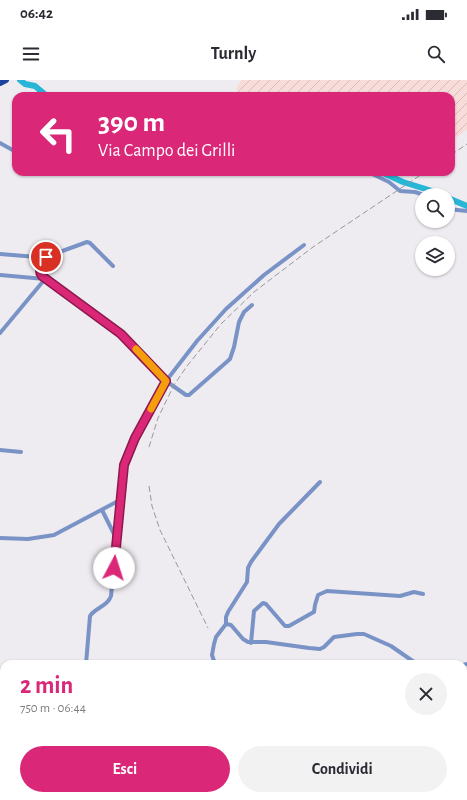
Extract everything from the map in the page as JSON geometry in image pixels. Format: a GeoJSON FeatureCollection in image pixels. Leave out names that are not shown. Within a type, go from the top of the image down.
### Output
{"type":"FeatureCollection","features":[{"type":"Feature","properties":{"kind":"main road"},"geometry":{"type":"LineString","coordinates":[[0,83],[6,80]]}},
{"type":"Feature","properties":{"kind":"street"},"geometry":{"type":"LineString","coordinates":[[0,143],[12,150]]}},
{"type":"Feature","properties":{"kind":"street"},"geometry":{"type":"LineString","coordinates":[[376,176],[389,182],[400,191],[415,192]]}},
{"type":"Feature","properties":{"kind":"street"},"geometry":{"type":"LineString","coordinates":[[455,210],[467,211]]}},
{"type":"Feature","properties":{"kind":"street"},"geometry":{"type":"LineString","coordinates":[[0,254],[37,258],[46,257],[83,242],[87,242],[90,243],[113,266]]}},
{"type":"Feature","properties":{"kind":"street"},"geometry":{"type":"LineString","coordinates":[[86,660],[90,616],[108,602],[111,597],[123,467],[138,432],[166,381],[198,341],[226,310],[264,275],[304,245]]}},
{"type":"Feature","properties":{"kind":"street"},"geometry":{"type":"LineString","coordinates":[[46,257],[41,265],[41,276],[121,334],[166,381],[189,395],[229,360],[232,354],[239,322],[245,311],[252,304]]}},
{"type":"Feature","properties":{"kind":"street"},"geometry":{"type":"LineString","coordinates":[[0,275],[45,279]]}},
{"type":"Feature","properties":{"kind":"street"},"geometry":{"type":"LineString","coordinates":[[0,333],[45,279]]}},
{"type":"Feature","properties":{"kind":"street"},"geometry":{"type":"LineString","coordinates":[[0,450],[20,452]]}},
{"type":"Feature","properties":{"kind":"street"},"geometry":{"type":"LineString","coordinates":[[214,660],[212,655],[216,637],[226,624],[227,614],[247,582],[248,567],[279,524],[320,482]]}},
{"type":"Feature","properties":{"kind":"street"},"geometry":{"type":"LineString","coordinates":[[0,538],[28,539],[54,535],[120,500]]}},
{"type":"Feature","properties":{"kind":"street"},"geometry":{"type":"LineString","coordinates":[[102,510],[116,540]]}},
{"type":"Feature","properties":{"kind":"street"},"geometry":{"type":"LineString","coordinates":[[251,643],[254,611],[263,603],[266,604],[285,626],[289,626],[314,612],[317,597],[322,592],[327,591],[400,596],[414,592],[423,594]]}},
{"type":"Feature","properties":{"kind":"street"},"geometry":{"type":"LineString","coordinates":[[226,624],[231,625],[244,640],[251,643],[266,642],[320,649],[334,637],[364,634],[391,646],[411,660]]}},
{"type":"Feature","properties":{"kind":"shaded area"},"geometry":{"type":"Polygon","coordinates":[[[241,80],[467,80],[467,130],[455,138],[455,92],[239,92],[236,89],[241,80]]]}},
{"type":"Feature","properties":{"kind":"waterway"},"geometry":{"type":"LineString","coordinates":[[20,80],[25,84],[35,86],[42,92]]}},
{"type":"Feature","properties":{"kind":"waterway"},"geometry":{"type":"LineString","coordinates":[[390,176],[422,188]]}},
{"type":"Feature","properties":{"kind":"waterway"},"geometry":{"type":"LineString","coordinates":[[455,201],[467,206]]}},
{"type":"Feature","properties":{"kind":"railway"},"geometry":{"type":"LineString","coordinates":[[455,152],[467,144]]}},
{"type":"Feature","properties":{"kind":"railway"},"geometry":{"type":"LineString","coordinates":[[149,447],[158,418],[174,385],[187,366],[221,324],[254,292],[313,247],[419,176]]}},
{"type":"Feature","properties":{"kind":"railway"},"geometry":{"type":"LineString","coordinates":[[149,486],[152,506],[160,530],[208,628]]}},
{"type":"Feature","properties":{"kind":"slow traffic"},"geometry":{"type":"LineString","coordinates":[[136,349],[166,381],[151,409]]}},
{"type":"Feature","properties":{"kind":"route"},"geometry":{"type":"LineString","coordinates":[[46,257],[41,264],[40,274],[121,334],[166,381],[131,446],[124,465],[114,568]]}}]}
